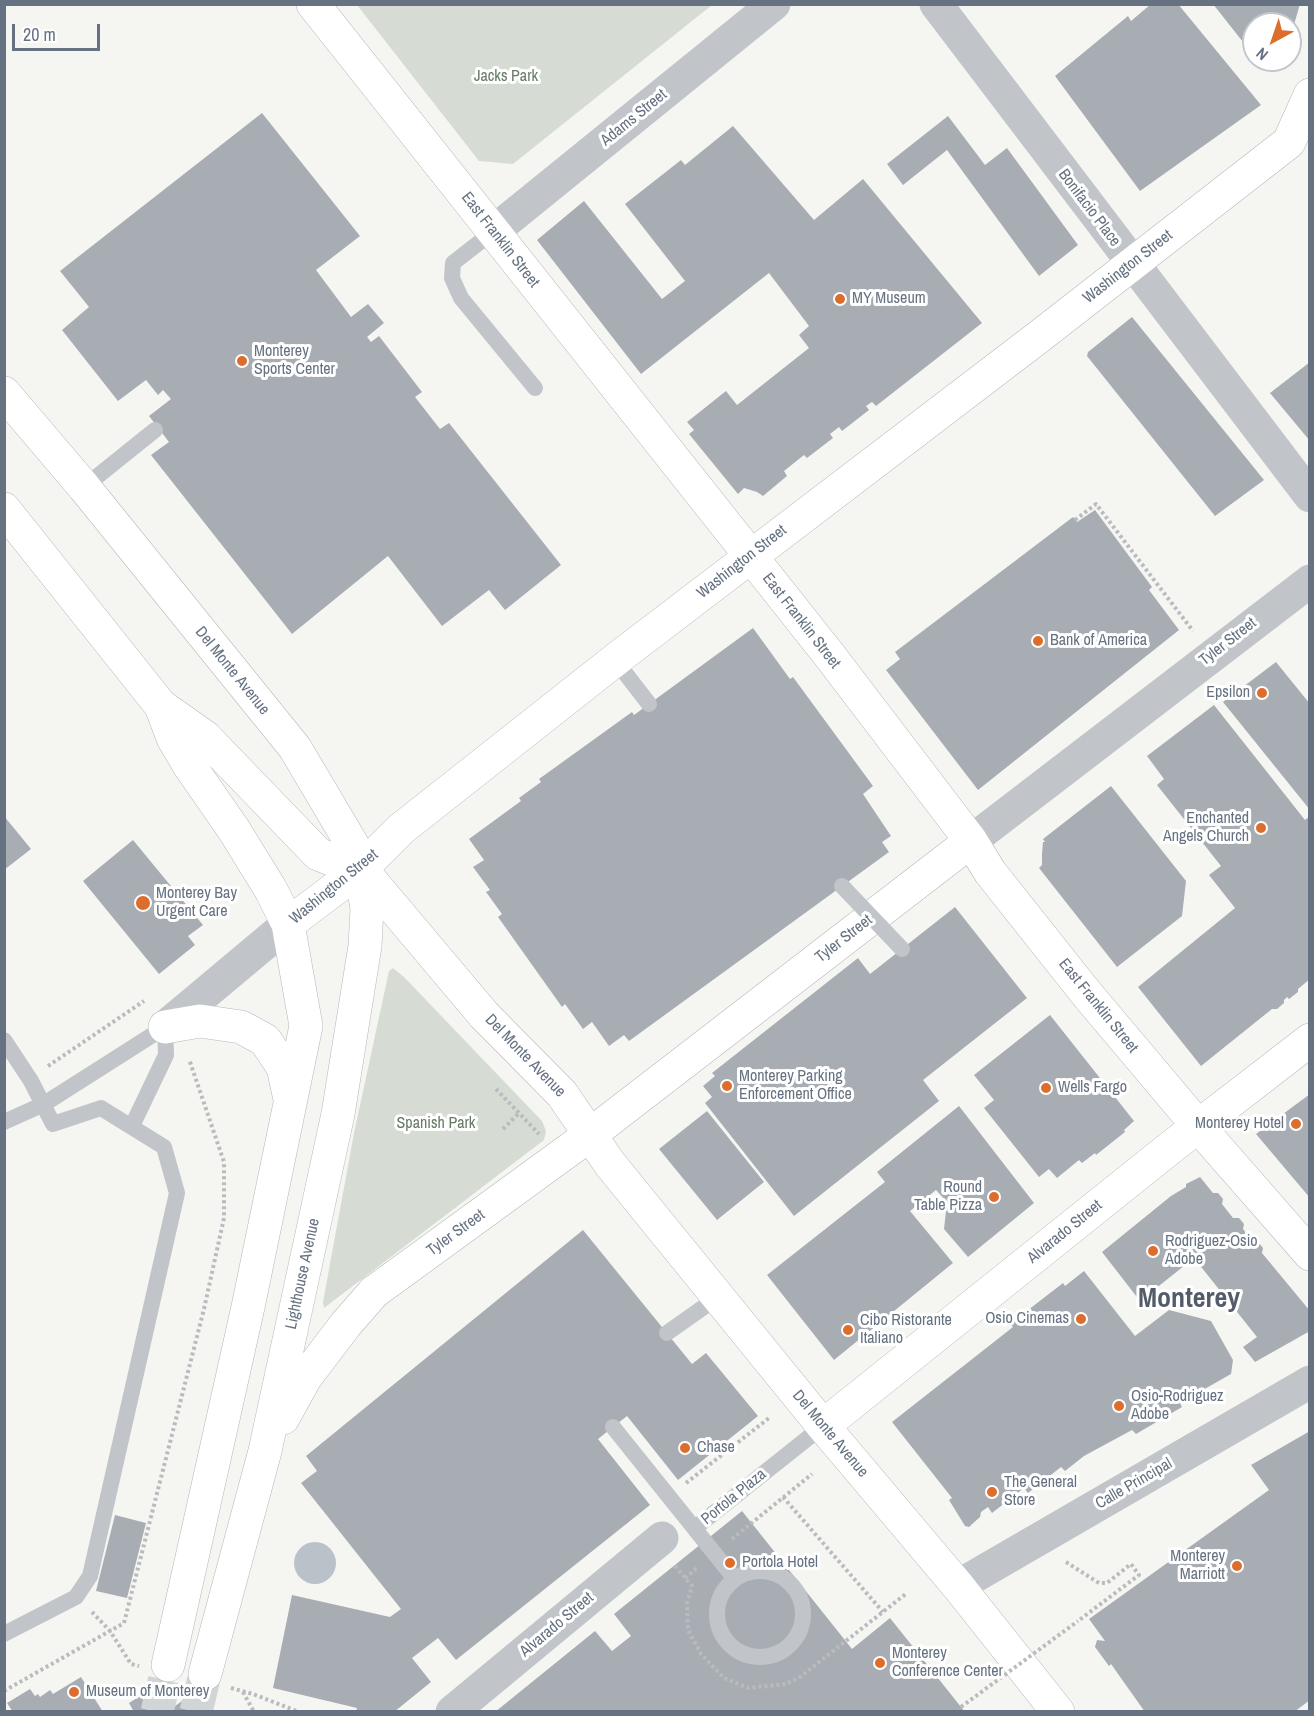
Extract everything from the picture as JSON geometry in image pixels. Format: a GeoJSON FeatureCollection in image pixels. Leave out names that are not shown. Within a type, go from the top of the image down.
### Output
{"type":"FeatureCollection","features":[{"type":"Feature","properties":{"kind":"main road","name":"East Franklin Street"},"geometry":{"type":"LineString","coordinates":[[312,4],[830,656],[971,841],[997,881],[1086,993],[1310,1254]]}},
{"type":"Feature","properties":{"kind":"main road","name":"Washington Street"},"geometry":{"type":"LineString","coordinates":[[288,924],[361,869],[400,829],[615,660],[1289,142],[1310,95]]}},
{"type":"Feature","properties":{"kind":"main road","name":"Del Monte Avenue"},"geometry":{"type":"LineString","coordinates":[[4,393],[84,487],[295,748],[344,828],[361,869],[484,1015],[562,1094],[610,1164],[1058,1712]]}},
{"type":"Feature","properties":{"kind":"main road"},"geometry":{"type":"LineString","coordinates":[[4,509],[161,706],[205,737],[318,854],[361,869]]}},
{"type":"Feature","properties":{"kind":"main road"},"geometry":{"type":"LineString","coordinates":[[161,706],[173,738],[241,840],[288,924],[306,1026],[244,1328],[168,1665]]}},
{"type":"Feature","properties":{"kind":"main road","name":"Tyler Street"},"geometry":{"type":"LineString","coordinates":[[265,1451],[305,1378],[346,1324],[374,1292],[591,1134],[971,841]]}},
{"type":"Feature","properties":{"kind":"main road","name":"Lighthouse Avenue"},"geometry":{"type":"LineString","coordinates":[[204,1674],[265,1451],[338,1114],[365,946],[367,909],[361,869]]}},
{"type":"Feature","properties":{"kind":"main road"},"geometry":{"type":"LineString","coordinates":[[165,1026],[200,1021],[241,1027],[265,1040],[284,1067],[290,1100]]}},
{"type":"Feature","properties":{"kind":"main road","name":"Alvarado Street"},"geometry":{"type":"LineString","coordinates":[[822,1426],[1198,1126],[1310,1040]]}},
{"type":"Feature","properties":{"kind":"street","name":"Adams Street"},"geometry":{"type":"LineString","coordinates":[[494,231],[774,4]]}},
{"type":"Feature","properties":{"kind":"street","name":"Bonifacio Place"},"geometry":{"type":"LineString","coordinates":[[936,4],[1310,496]]}},
{"type":"Feature","properties":{"kind":"street","name":"Tyler Street"},"geometry":{"type":"LineString","coordinates":[[971,841],[1310,581]]}},
{"type":"Feature","properties":{"kind":"street","name":"Washington Street"},"geometry":{"type":"LineString","coordinates":[[165,1026],[288,924]]}},
{"type":"Feature","properties":{"kind":"street","name":"Calle Principal"},"geometry":{"type":"LineString","coordinates":[[957,1586],[1310,1382]]}},
{"type":"Feature","properties":{"kind":"street","name":"Alvarado Street"},"geometry":{"type":"LineString","coordinates":[[452,1712],[659,1540]]}},
{"type":"Feature","properties":{"kind":"lane"},"geometry":{"type":"LineString","coordinates":[[494,231],[453,263],[452,278],[461,298],[535,388]]}},
{"type":"Feature","properties":{"kind":"lane"},"geometry":{"type":"LineString","coordinates":[[84,487],[155,430]]}},
{"type":"Feature","properties":{"kind":"lane"},"geometry":{"type":"LineString","coordinates":[[615,660],[649,704]]}},
{"type":"Feature","properties":{"kind":"lane"},"geometry":{"type":"LineString","coordinates":[[842,886],[902,949]]}},
{"type":"Feature","properties":{"kind":"lane"},"geometry":{"type":"LineString","coordinates":[[4,1122],[44,1104],[165,1026]]}},
{"type":"Feature","properties":{"kind":"lane"},"geometry":{"type":"LineString","coordinates":[[132,1125],[166,1055],[165,1026]]}},
{"type":"Feature","properties":{"kind":"lane"},"geometry":{"type":"LineString","coordinates":[[4,1040],[44,1104],[53,1124],[101,1108],[132,1125],[164,1147],[177,1193],[90,1576],[76,1597],[4,1634]]}},
{"type":"Feature","properties":{"kind":"lane"},"geometry":{"type":"LineString","coordinates":[[667,1333],[718,1297]]}},
{"type":"Feature","properties":{"kind":"lane","name":"Portola Plaza"},"geometry":{"type":"LineString","coordinates":[[735,1579],[695,1528],[822,1426]]}},
{"type":"Feature","properties":{"kind":"lane"},"geometry":{"type":"LineString","coordinates":[[613,1427],[695,1528]]}},
{"type":"Feature","properties":{"kind":"lane"},"geometry":{"type":"LineString","coordinates":[[762,1571],[775,1574],[787,1581],[797,1592],[802,1605],[803,1618],[794,1641],[784,1650],[772,1656],[753,1657],[735,1650],[726,1641],[719,1629],[716,1615],[725,1588],[735,1579],[747,1573],[762,1571]]}},
{"type":"Feature","properties":{"kind":"path"},"geometry":{"type":"LineString","coordinates":[[1075,520],[1096,504],[1193,631]]}},
{"type":"Feature","properties":{"kind":"path"},"geometry":{"type":"LineString","coordinates":[[4,1690],[124,1623],[204,1308],[224,1218],[224,1162],[189,1060],[144,1001],[43,1069]]}},
{"type":"Feature","properties":{"kind":"path"},"geometry":{"type":"LineString","coordinates":[[496,1089],[544,1140]]}},
{"type":"Feature","properties":{"kind":"path"},"geometry":{"type":"LineString","coordinates":[[503,1129],[519,1113]]}},
{"type":"Feature","properties":{"kind":"path"},"geometry":{"type":"LineString","coordinates":[[669,1496],[769,1418]]}},
{"type":"Feature","properties":{"kind":"path"},"geometry":{"type":"LineString","coordinates":[[685,1578],[812,1474]]}},
{"type":"Feature","properties":{"kind":"path"},"geometry":{"type":"LineString","coordinates":[[783,1497],[883,1612]]}},
{"type":"Feature","properties":{"kind":"path"},"geometry":{"type":"LineString","coordinates":[[659,1540],[692,1586],[687,1604],[688,1630],[701,1654],[724,1678],[748,1688],[786,1684],[800,1677],[907,1593]]}},
{"type":"Feature","properties":{"kind":"path"},"geometry":{"type":"LineString","coordinates":[[961,1707],[1139,1575],[1131,1564],[1107,1583],[1099,1583],[1066,1562]]}},
{"type":"Feature","properties":{"kind":"path"},"geometry":{"type":"LineString","coordinates":[[242,1691],[254,1712]]}},
{"type":"Feature","properties":{"kind":"path"},"geometry":{"type":"LineString","coordinates":[[279,1704],[299,1712]]}},
{"type":"Feature","properties":{"kind":"green space","name":"Jacks Park"},"geometry":{"type":"Polygon","coordinates":[[[357,5],[712,5],[513,164],[479,161],[357,5]]]}},
{"type":"Feature","properties":{"kind":"green space","name":"Spanish Park"},"geometry":{"type":"Polygon","coordinates":[[[393,968],[542,1121],[546,1131],[544,1140],[324,1308],[323,1302],[354,1133],[389,971],[393,968]]]}},
{"type":"Feature","properties":{"kind":"shaded area"},"geometry":{"type":"Polygon","coordinates":[[[315,1542],[330,1548],[336,1563],[330,1578],[315,1584],[300,1578],[294,1563],[300,1548],[315,1542]]]}},
{"type":"Feature","properties":{"kind":"building"},"geometry":{"type":"Polygon","coordinates":[[[1151,4],[1178,4],[1261,105],[1140,191],[1055,76],[1128,16],[1131,21],[1151,4]]]}},
{"type":"Feature","properties":{"kind":"building"},"geometry":{"type":"Polygon","coordinates":[[[1213,4],[1300,4],[1298,12],[1242,12],[1242,41],[1213,4]]]}},
{"type":"Feature","properties":{"kind":"building","name":"Monterey Sports Center"},"geometry":{"type":"Polygon","coordinates":[[[262,113],[360,236],[316,270],[351,317],[368,304],[384,323],[367,337],[371,342],[379,336],[422,392],[415,397],[440,429],[449,423],[561,565],[505,610],[489,590],[442,626],[388,556],[292,634],[151,455],[169,442],[149,416],[171,399],[163,390],[158,395],[146,380],[118,401],[62,330],[89,307],[60,271],[262,113]]]}},
{"type":"Feature","properties":{"kind":"building"},"geometry":{"type":"Polygon","coordinates":[[[948,116],[985,165],[1007,148],[1078,245],[1039,276],[947,150],[903,185],[887,164],[948,116]]]}},
{"type":"Feature","properties":{"kind":"building"},"geometry":{"type":"Polygon","coordinates":[[[733,126],[814,220],[863,179],[982,323],[876,406],[872,402],[866,406],[869,410],[842,431],[839,427],[830,434],[833,438],[807,458],[804,455],[784,471],[787,476],[763,496],[744,488],[738,494],[689,434],[694,430],[687,422],[726,391],[737,405],[809,348],[799,335],[809,326],[769,273],[641,374],[537,240],[584,201],[662,299],[685,281],[625,204],[681,160],[685,165],[733,126]]]}},
{"type":"Feature","properties":{"kind":"building"},"geometry":{"type":"Polygon","coordinates":[[[1132,317],[1264,480],[1215,516],[1087,356],[1088,352],[1132,317]]]}},
{"type":"Feature","properties":{"kind":"building"},"geometry":{"type":"Polygon","coordinates":[[[1310,362],[1310,441],[1270,393],[1310,362]]]}},
{"type":"Feature","properties":{"kind":"building","name":"Bank of America"},"geometry":{"type":"Polygon","coordinates":[[[1095,510],[1152,587],[1149,590],[1179,630],[978,790],[886,670],[900,659],[895,652],[1073,517],[1077,522],[1095,510]]]}},
{"type":"Feature","properties":{"kind":"building"},"geometry":{"type":"Polygon","coordinates":[[[753,628],[790,679],[793,677],[873,786],[863,794],[891,836],[882,842],[889,852],[629,1041],[624,1035],[609,1046],[592,1022],[583,1029],[565,1004],[562,1007],[498,917],[502,914],[486,892],[490,890],[473,867],[484,860],[469,839],[521,801],[519,798],[541,782],[539,779],[632,712],[634,715],[753,628]]]}},
{"type":"Feature","properties":{"kind":"building"},"geometry":{"type":"Polygon","coordinates":[[[1276,662],[1310,704],[1310,810],[1223,702],[1276,662]]]}},
{"type":"Feature","properties":{"kind":"building"},"geometry":{"type":"Polygon","coordinates":[[[1214,705],[1305,820],[1310,816],[1310,979],[1298,989],[1298,992],[1289,999],[1287,997],[1277,1009],[1272,1009],[1201,1066],[1138,987],[1235,908],[1209,875],[1221,866],[1157,785],[1164,779],[1147,756],[1214,705]]]}},
{"type":"Feature","properties":{"kind":"building"},"geometry":{"type":"Polygon","coordinates":[[[1111,786],[1186,881],[1182,916],[1117,967],[1039,868],[1042,865],[1043,842],[1045,842],[1043,839],[1111,786]]]}},
{"type":"Feature","properties":{"kind":"building"},"geometry":{"type":"Polygon","coordinates":[[[4,816],[31,849],[4,870],[4,816]]]}},
{"type":"Feature","properties":{"kind":"building","name":"Monterey Bay Urgent Care"},"geometry":{"type":"Polygon","coordinates":[[[133,840],[203,925],[188,936],[195,945],[159,974],[83,881],[133,840]]]}},
{"type":"Feature","properties":{"kind":"building"},"geometry":{"type":"Polygon","coordinates":[[[955,907],[1027,998],[923,1080],[939,1101],[794,1216],[705,1103],[712,1097],[703,1086],[715,1076],[712,1073],[858,958],[870,974],[955,907]]]}},
{"type":"Feature","properties":{"kind":"building","name":"Wells Fargo"},"geometry":{"type":"Polygon","coordinates":[[[1050,1015],[1134,1121],[1124,1130],[1125,1132],[1096,1155],[1095,1153],[1082,1163],[1079,1160],[1057,1178],[1049,1169],[1039,1177],[984,1108],[994,1100],[974,1075],[1050,1015]]]}},
{"type":"Feature","properties":{"kind":"building"},"geometry":{"type":"Polygon","coordinates":[[[1310,1094],[1310,1198],[1256,1134],[1310,1094]]]}},
{"type":"Feature","properties":{"kind":"building"},"geometry":{"type":"Polygon","coordinates":[[[959,1106],[1034,1203],[968,1257],[944,1229],[947,1202],[936,1190],[910,1211],[953,1263],[834,1360],[767,1275],[885,1182],[877,1172],[959,1106]]]}},
{"type":"Feature","properties":{"kind":"building"},"geometry":{"type":"Polygon","coordinates":[[[707,1111],[764,1182],[717,1220],[659,1149],[707,1111]]]}},
{"type":"Feature","properties":{"kind":"building"},"geometry":{"type":"Polygon","coordinates":[[[1200,1177],[1213,1193],[1218,1193],[1223,1199],[1222,1204],[1233,1218],[1239,1218],[1244,1224],[1243,1229],[1254,1243],[1259,1243],[1263,1248],[1262,1253],[1310,1311],[1310,1331],[1255,1362],[1243,1347],[1257,1337],[1194,1258],[1140,1301],[1102,1252],[1171,1196],[1186,1187],[1186,1184],[1200,1177]]]}},
{"type":"Feature","properties":{"kind":"building"},"geometry":{"type":"Polygon","coordinates":[[[583,1230],[692,1364],[706,1353],[758,1416],[678,1480],[627,1416],[598,1439],[650,1505],[456,1660],[438,1638],[412,1658],[431,1682],[394,1712],[356,1712],[357,1708],[273,1688],[292,1595],[390,1617],[401,1609],[301,1483],[317,1471],[306,1456],[583,1230]]]}},
{"type":"Feature","properties":{"kind":"building"},"geometry":{"type":"Polygon","coordinates":[[[1084,1271],[1135,1336],[1169,1310],[1211,1321],[1233,1360],[1231,1374],[1180,1403],[1182,1407],[1136,1434],[1132,1430],[1084,1456],[1065,1471],[1061,1467],[1028,1493],[1024,1488],[992,1513],[988,1507],[969,1527],[965,1526],[949,1500],[952,1498],[892,1422],[1013,1327],[1010,1324],[1063,1283],[1065,1286],[1084,1271]]]}},
{"type":"Feature","properties":{"kind":"building","name":"Monterey Marriott"},"geometry":{"type":"Polygon","coordinates":[[[1310,1431],[1310,1700],[1294,1712],[1145,1712],[1111,1664],[1109,1666],[1095,1647],[1097,1640],[1105,1641],[1089,1619],[1269,1490],[1251,1465],[1310,1431]]]}},
{"type":"Feature","properties":{"kind":"building","name":"Portola Hotel"},"geometry":{"type":"Polygon","coordinates":[[[742,1511],[852,1649],[890,1618],[965,1712],[495,1712],[595,1631],[612,1651],[631,1636],[614,1614],[742,1511]]]}},
{"type":"Feature","properties":{"kind":"building"},"geometry":{"type":"Polygon","coordinates":[[[115,1515],[146,1523],[127,1598],[96,1591],[115,1515]]]}},
{"type":"Feature","properties":{"kind":"building","name":"Museum of Monterey"},"geometry":{"type":"Polygon","coordinates":[[[81,1677],[103,1712],[13,1712],[7,1703],[30,1689],[35,1696],[38,1694],[40,1697],[50,1690],[53,1694],[81,1677]]]}},
{"type":"Feature","properties":{"kind":"building","name":"Museum of Monterey"},"geometry":{"type":"Polygon","coordinates":[[[161,1683],[175,1706],[182,1701],[189,1712],[134,1712],[129,1703],[161,1683]]]}},
{"type":"Feature","properties":{"kind":"tunnel"},"geometry":{"type":"LineString","coordinates":[[157,1712],[168,1665]]}},
{"type":"Feature","properties":{"kind":"tunnel"},"geometry":{"type":"LineString","coordinates":[[196,1712],[205,1674]]}},
{"type":"Feature","properties":{"kind":"place","name":"MY Museum"},"geometry":{"type":"Point","coordinates":[840,299]}},
{"type":"Feature","properties":{"kind":"place","name":"Monterey Sports Center"},"geometry":{"type":"Point","coordinates":[242,361]}},
{"type":"Feature","properties":{"kind":"place","name":"Bank of America"},"geometry":{"type":"Point","coordinates":[1038,641]}},
{"type":"Feature","properties":{"kind":"place","name":"Epsilon"},"geometry":{"type":"Point","coordinates":[1262,693]}},
{"type":"Feature","properties":{"kind":"place","name":"Enchanted Angels Church"},"geometry":{"type":"Point","coordinates":[1261,828]}},
{"type":"Feature","properties":{"kind":"place","name":"Monterey Bay Urgent Care"},"geometry":{"type":"Point","coordinates":[143,903]}},
{"type":"Feature","properties":{"kind":"place","name":"Monterey Parking Enforcement Office"},"geometry":{"type":"Point","coordinates":[727,1086]}},
{"type":"Feature","properties":{"kind":"place","name":"Wells Fargo"},"geometry":{"type":"Point","coordinates":[1046,1088]}},
{"type":"Feature","properties":{"kind":"place","name":"Monterey Hotel"},"geometry":{"type":"Point","coordinates":[1296,1124]}},
{"type":"Feature","properties":{"kind":"place","name":"Round Table Pizza"},"geometry":{"type":"Point","coordinates":[994,1197]}},
{"type":"Feature","properties":{"kind":"place","name":"Rodriguez-Osio Adobe"},"geometry":{"type":"Point","coordinates":[1153,1251]}},
{"type":"Feature","properties":{"kind":"place","name":"Osio Cinemas"},"geometry":{"type":"Point","coordinates":[1081,1319]}},
{"type":"Feature","properties":{"kind":"place","name":"Cibo Ristorante Italiano"},"geometry":{"type":"Point","coordinates":[848,1330]}},
{"type":"Feature","properties":{"kind":"place","name":"Osio-Rodriguez Adobe"},"geometry":{"type":"Point","coordinates":[1119,1406]}},
{"type":"Feature","properties":{"kind":"place","name":"Chase"},"geometry":{"type":"Point","coordinates":[685,1448]}},
{"type":"Feature","properties":{"kind":"place","name":"The General Store"},"geometry":{"type":"Point","coordinates":[992,1492]}},
{"type":"Feature","properties":{"kind":"place","name":"Portola Hotel"},"geometry":{"type":"Point","coordinates":[730,1563]}},
{"type":"Feature","properties":{"kind":"place","name":"Monterey Marriott"},"geometry":{"type":"Point","coordinates":[1237,1566]}},
{"type":"Feature","properties":{"kind":"place","name":"Monterey Conference Center"},"geometry":{"type":"Point","coordinates":[880,1663]}},
{"type":"Feature","properties":{"kind":"place","name":"Museum of Monterey"},"geometry":{"type":"Point","coordinates":[74,1692]}},
{"type":"Feature","properties":{"kind":"district","name":"Monterey"},"geometry":{"type":"Point","coordinates":[1189,1299]}}]}
